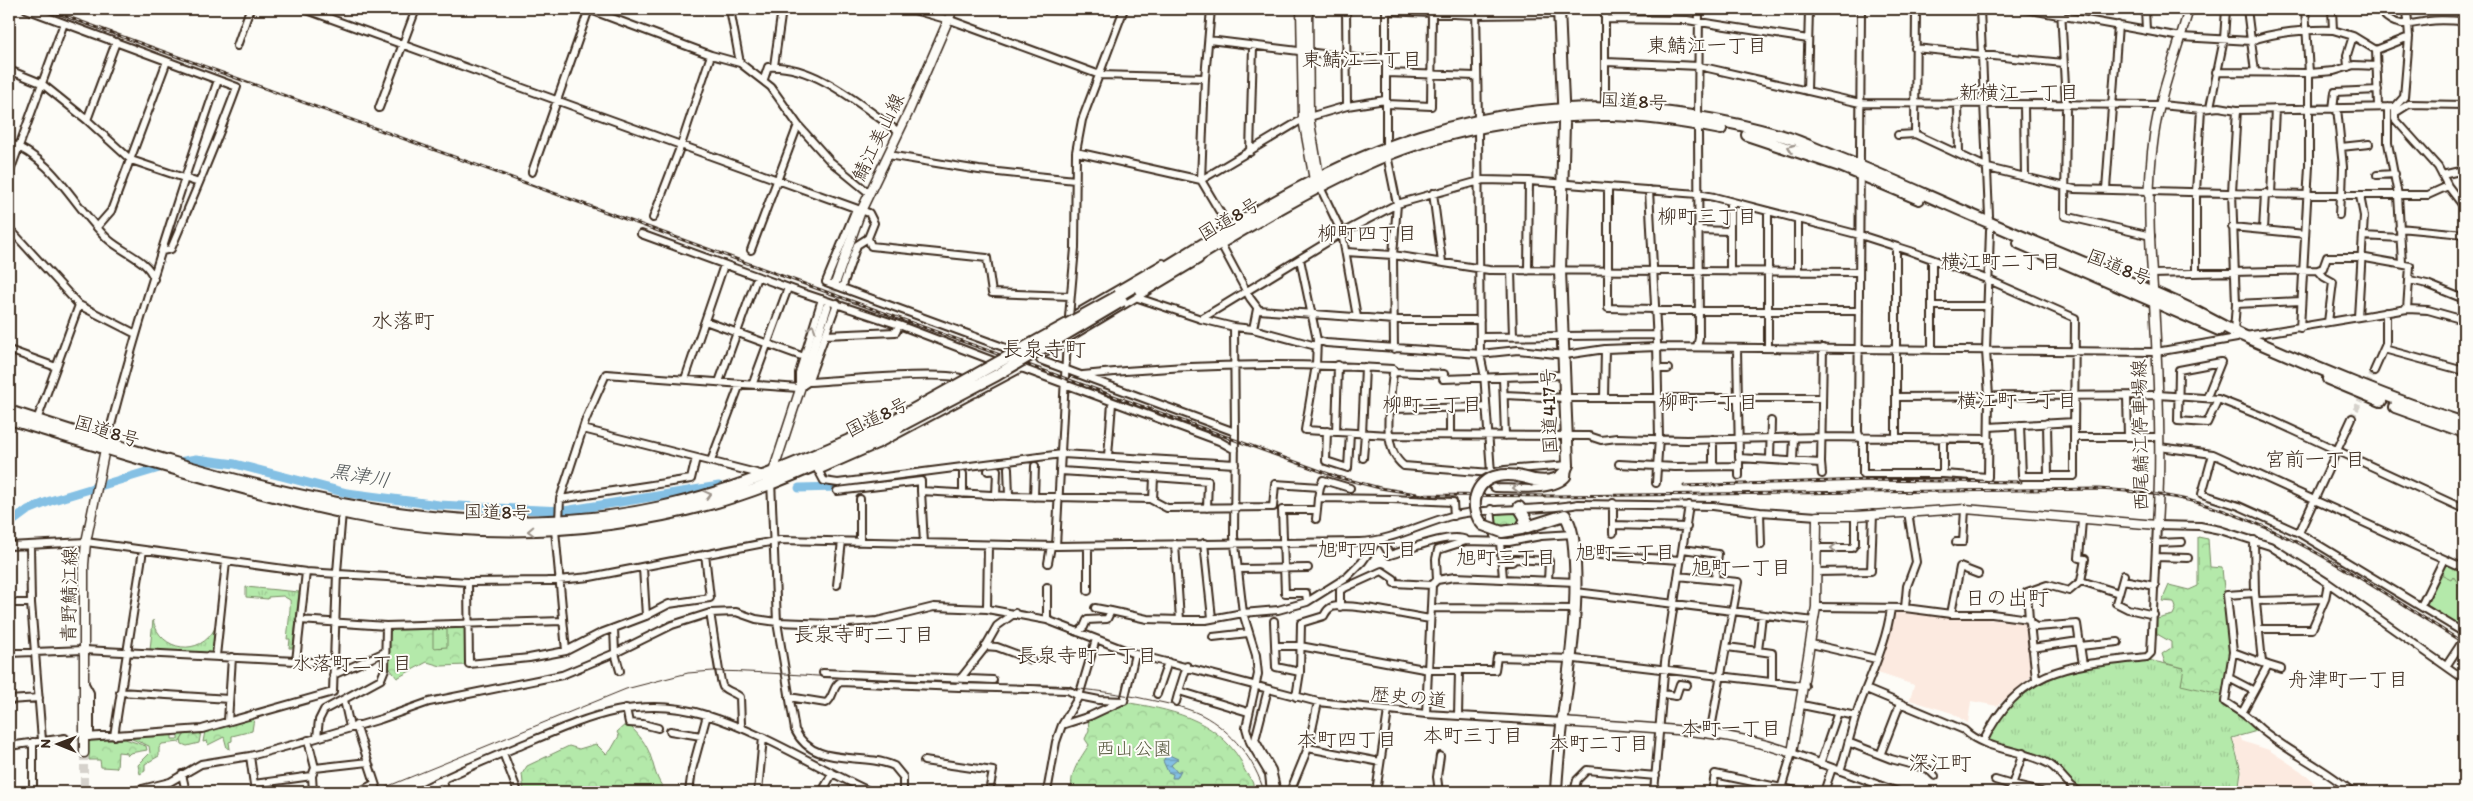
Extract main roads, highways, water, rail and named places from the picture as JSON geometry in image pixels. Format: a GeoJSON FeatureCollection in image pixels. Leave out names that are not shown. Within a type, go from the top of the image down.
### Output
{"type":"FeatureCollection","features":[{"type":"Feature","properties":{"kind":"highway","name":"国道417号"},"geometry":{"type":"LineString","coordinates":[[1559,11],[1564,185],[1560,271],[1562,336],[1566,375],[1568,465],[1565,471],[1555,480],[1545,482],[1508,475],[1496,476],[1485,481],[1475,496],[1474,511],[1483,526],[1502,532],[1521,529],[1564,511],[1573,534],[1576,587],[1563,722]]}},
{"type":"Feature","properties":{"kind":"highway","name":"国道8号"},"geometry":{"type":"LineString","coordinates":[[9,411],[147,461],[300,503],[342,512],[447,528],[519,531],[558,522],[660,507],[814,465],[896,423],[997,375],[1120,298],[1209,246],[1230,229],[1318,181],[1387,151],[1478,125],[1606,106],[1788,138],[2153,296],[2360,393],[2464,432]]}},
{"type":"Feature","properties":{"kind":"highway","name":"国道8号"},"geometry":{"type":"LineString","coordinates":[[1563,113],[1698,121]]}},
{"type":"Feature","properties":{"kind":"highway","name":"国道8号"},"geometry":{"type":"LineString","coordinates":[[1209,246],[1221,244],[1318,181]]}},
{"type":"Feature","properties":{"kind":"highway","name":"国道8号"},"geometry":{"type":"LineString","coordinates":[[2239,335],[2397,401],[2464,423]]}},
{"type":"Feature","properties":{"kind":"highway","name":"国道8号"},"geometry":{"type":"LineString","coordinates":[[9,419],[159,457],[249,483],[381,511],[462,520],[558,522]]}},
{"type":"Feature","properties":{"kind":"highway"},"geometry":{"type":"LineString","coordinates":[[1519,508],[1526,519],[1521,529]]}},
{"type":"Feature","properties":{"kind":"highway"},"geometry":{"type":"LineString","coordinates":[[1557,792],[1563,722]]}},
{"type":"Feature","properties":{"kind":"main road","name":"鯖江美山線"},"geometry":{"type":"LineString","coordinates":[[836,281],[859,210],[899,132],[953,9]]}},
{"type":"Feature","properties":{"kind":"main road"},"geometry":{"type":"LineString","coordinates":[[1302,9],[1306,118],[1318,181]]}},
{"type":"Feature","properties":{"kind":"main road"},"geometry":{"type":"LineString","coordinates":[[1305,51],[1308,9]]}},
{"type":"Feature","properties":{"kind":"main road","name":"西尾鯖江停車場線"},"geometry":{"type":"LineString","coordinates":[[1563,722],[1710,734],[1750,740],[1792,753],[1802,705],[1816,607],[1817,516],[1855,516],[1965,510],[2158,525],[2158,395],[2150,192],[2154,135],[2188,9]]}},
{"type":"Feature","properties":{"kind":"main road"},"geometry":{"type":"LineString","coordinates":[[770,477],[827,307]]}},
{"type":"Feature","properties":{"kind":"main road","name":"青野鯖江線"},"geometry":{"type":"LineString","coordinates":[[84,752],[84,564],[86,542],[106,445]]}},
{"type":"Feature","properties":{"kind":"water"},"geometry":{"type":"Polygon","coordinates":[[[1167,754],[1178,759],[1171,765],[1177,772],[1181,770],[1177,778],[1172,778],[1173,774],[1168,772],[1163,761],[1167,754]]]}},
{"type":"Feature","properties":{"kind":"waterway","name":"黒津川"},"geometry":{"type":"LineString","coordinates":[[9,524],[28,510],[50,501],[179,462],[196,459],[235,464],[347,493],[439,505],[564,511],[719,486]]}},
{"type":"Feature","properties":{"kind":"waterway","name":"黒津川"},"geometry":{"type":"LineString","coordinates":[[799,488],[836,487]]}},
{"type":"Feature","properties":{"kind":"tunnel"},"geometry":{"type":"LineString","coordinates":[[827,307],[836,281]]}},
{"type":"Feature","properties":{"kind":"tunnel"},"geometry":{"type":"LineString","coordinates":[[2352,418],[2374,371]]}},
{"type":"Feature","properties":{"kind":"tunnel"},"geometry":{"type":"LineString","coordinates":[[65,738],[86,737]]}},
{"type":"Feature","properties":{"kind":"tunnel"},"geometry":{"type":"LineString","coordinates":[[84,753],[84,792]]}},
{"type":"Feature","properties":{"kind":"tram line"},"geometry":{"type":"LineString","coordinates":[[374,792],[626,689],[688,673],[713,671],[1052,687],[1108,692],[1161,702],[1202,715],[1223,729],[1249,758],[1264,792]]}},
{"type":"Feature","properties":{"kind":"railway"},"geometry":{"type":"LineString","coordinates":[[46,9],[1337,477],[1380,488],[1423,495],[1558,496],[2098,489],[2162,495],[2199,503],[2235,515],[2303,545],[2464,643]]}},
{"type":"Feature","properties":{"kind":"railway"},"geometry":{"type":"LineString","coordinates":[[1684,486],[1865,480],[2021,482]]}},
{"type":"Feature","properties":{"kind":"district","name":"東鯖江一丁目"},"geometry":{"type":"Point","coordinates":[1707,45]}},
{"type":"Feature","properties":{"kind":"district","name":"東鯖江二丁目"},"geometry":{"type":"Point","coordinates":[1362,59]}},
{"type":"Feature","properties":{"kind":"district","name":"新横江一丁目"},"geometry":{"type":"Point","coordinates":[2019,92]}},
{"type":"Feature","properties":{"kind":"district","name":"柳町三丁目"},"geometry":{"type":"Point","coordinates":[1707,216]}},
{"type":"Feature","properties":{"kind":"district","name":"柳町四丁目"},"geometry":{"type":"Point","coordinates":[1367,233]}},
{"type":"Feature","properties":{"kind":"district","name":"横江町二丁目"},"geometry":{"type":"Point","coordinates":[2001,261]}},
{"type":"Feature","properties":{"kind":"district","name":"水落町"},"geometry":{"type":"Point","coordinates":[403,320]}},
{"type":"Feature","properties":{"kind":"district","name":"長泉寺町"},"geometry":{"type":"Point","coordinates":[1044,348]}},
{"type":"Feature","properties":{"kind":"district","name":"横江町一丁目"},"geometry":{"type":"Point","coordinates":[2017,400]}},
{"type":"Feature","properties":{"kind":"district","name":"柳町一丁目"},"geometry":{"type":"Point","coordinates":[1708,402]}},
{"type":"Feature","properties":{"kind":"district","name":"柳町二丁目"},"geometry":{"type":"Point","coordinates":[1432,404]}},
{"type":"Feature","properties":{"kind":"district","name":"宮前一丁目"},"geometry":{"type":"Point","coordinates":[2315,459]}},
{"type":"Feature","properties":{"kind":"district","name":"旭町四丁目"},"geometry":{"type":"Point","coordinates":[1367,549]}},
{"type":"Feature","properties":{"kind":"district","name":"旭町二丁目"},"geometry":{"type":"Point","coordinates":[1625,552]}},
{"type":"Feature","properties":{"kind":"district","name":"旭町三丁目"},"geometry":{"type":"Point","coordinates":[1506,557]}},
{"type":"Feature","properties":{"kind":"district","name":"旭町一丁目"},"geometry":{"type":"Point","coordinates":[1741,567]}},
{"type":"Feature","properties":{"kind":"district","name":"日の出町"},"geometry":{"type":"Point","coordinates":[2007,597]}},
{"type":"Feature","properties":{"kind":"district","name":"長泉寺町二丁目"},"geometry":{"type":"Point","coordinates":[864,634]}},
{"type":"Feature","properties":{"kind":"district","name":"長泉寺町一丁目"},"geometry":{"type":"Point","coordinates":[1087,655]}},
{"type":"Feature","properties":{"kind":"district","name":"水落町二丁目"},"geometry":{"type":"Point","coordinates":[352,663]}},
{"type":"Feature","properties":{"kind":"district","name":"舟津町一丁目"},"geometry":{"type":"Point","coordinates":[2348,679]}},
{"type":"Feature","properties":{"kind":"district","name":"本町一丁目"},"geometry":{"type":"Point","coordinates":[1731,728]}},
{"type":"Feature","properties":{"kind":"district","name":"本町三丁目"},"geometry":{"type":"Point","coordinates":[1473,735]}},
{"type":"Feature","properties":{"kind":"district","name":"本町四丁目"},"geometry":{"type":"Point","coordinates":[1347,739]}},
{"type":"Feature","properties":{"kind":"district","name":"本町二丁目"},"geometry":{"type":"Point","coordinates":[1599,743]}},
{"type":"Feature","properties":{"kind":"district","name":"深江町"},"geometry":{"type":"Point","coordinates":[1940,762]}},
{"type":"Feature","properties":{"kind":"park label","name":"西山公園"},"geometry":{"type":"Point","coordinates":[1134,748]}}]}
